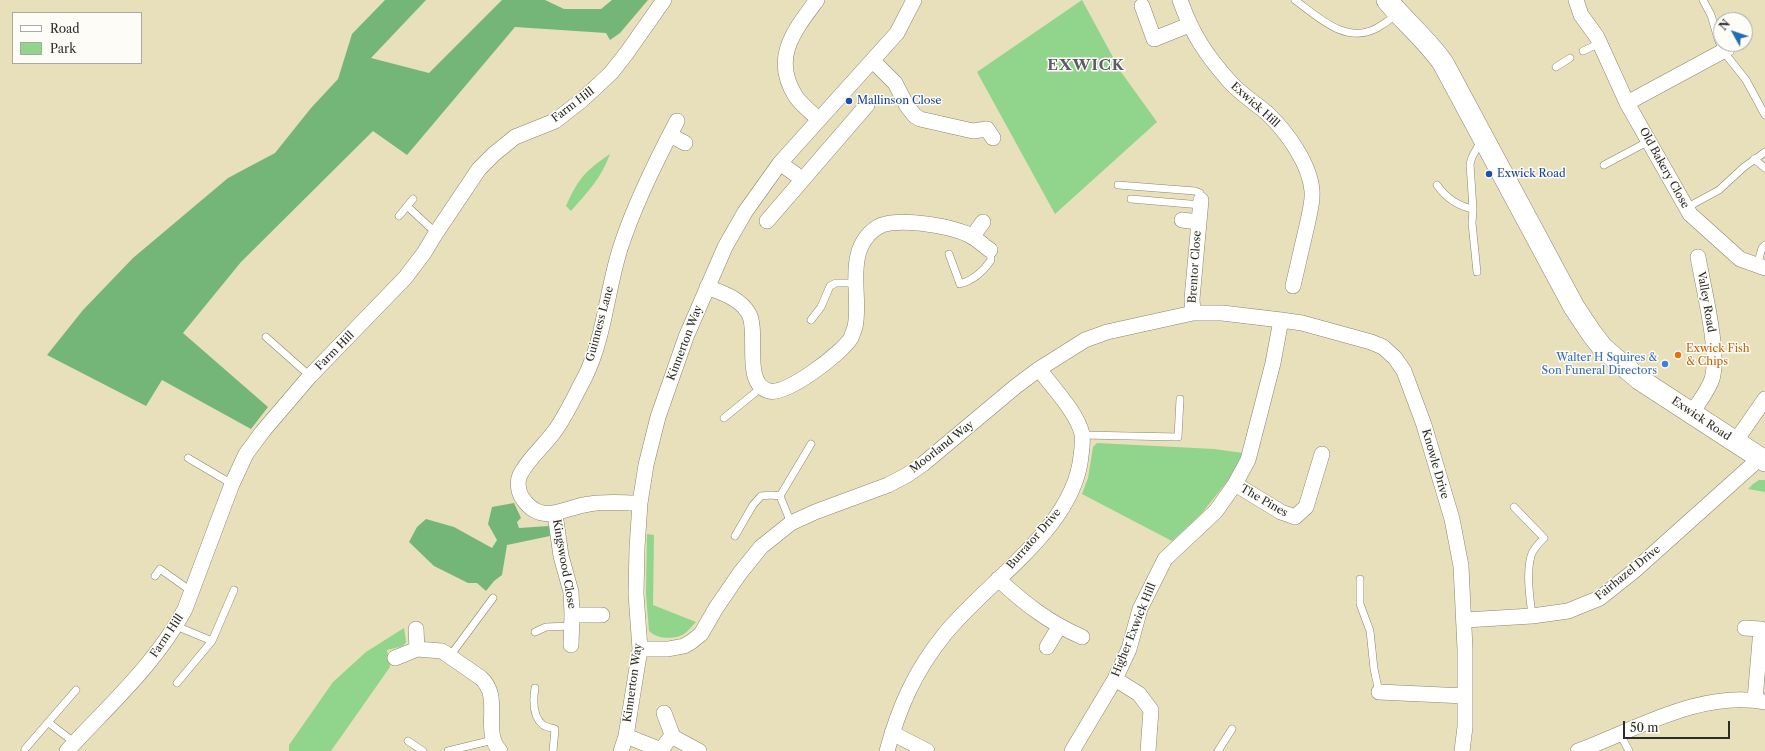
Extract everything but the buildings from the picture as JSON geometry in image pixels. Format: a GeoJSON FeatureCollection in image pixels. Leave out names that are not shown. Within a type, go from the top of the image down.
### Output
{"type":"FeatureCollection","features":[{"type":"Feature","properties":{"kind":"street","name":"Farm Hill"},"geometry":{"type":"LineString","coordinates":[[71,747],[151,660],[176,626],[185,609],[232,484],[246,454],[263,431],[310,376],[405,278],[424,253],[436,233],[485,163],[515,137],[555,121],[582,100],[606,77],[626,54],[664,0]]}},
{"type":"Feature","properties":{"kind":"street"},"geometry":{"type":"LineString","coordinates":[[817,0],[793,33],[784,61],[785,72],[797,98],[818,119]]}},
{"type":"Feature","properties":{"kind":"street","name":"Kinnerton Way"},"geometry":{"type":"LineString","coordinates":[[621,751],[626,736],[640,649],[636,586],[636,548],[640,503],[646,465],[658,417],[686,337],[725,246],[745,212],[780,163],[897,33],[914,0]]}},
{"type":"Feature","properties":{"kind":"street","name":"Exwick Hill"},"geometry":{"type":"LineString","coordinates":[[1180,0],[1189,25],[1207,56],[1232,84],[1268,114],[1288,136],[1308,170],[1312,192],[1310,210],[1293,286]]}},
{"type":"Feature","properties":{"kind":"street","name":"Old Bakery Close"},"geometry":{"type":"LineString","coordinates":[[1576,0],[1581,15],[1600,43],[1627,103],[1686,208],[1694,219],[1740,259],[1761,267]]}},
{"type":"Feature","properties":{"kind":"street"},"geometry":{"type":"LineString","coordinates":[[1142,6],[1154,39],[1189,25]]}},
{"type":"Feature","properties":{"kind":"street","name":"Exwick Road"},"geometry":{"type":"LineString","coordinates":[[1392,7],[1434,50],[1443,63],[1570,300],[1603,348],[1639,378],[1763,460]]}},
{"type":"Feature","properties":{"kind":"street"},"geometry":{"type":"LineString","coordinates":[[1627,103],[1721,52]]}},
{"type":"Feature","properties":{"kind":"street"},"geometry":{"type":"LineString","coordinates":[[873,61],[895,83],[906,106],[915,116],[920,119],[973,131],[991,128]]}},
{"type":"Feature","properties":{"kind":"street"},"geometry":{"type":"LineString","coordinates":[[767,221],[867,105]]}},
{"type":"Feature","properties":{"kind":"street","name":"Guinness Lane"},"geometry":{"type":"LineString","coordinates":[[551,514],[538,512],[522,496],[519,491],[519,476],[554,432],[586,374],[598,340],[621,246],[636,207],[677,122]]}},
{"type":"Feature","properties":{"kind":"street"},"geometry":{"type":"LineString","coordinates":[[670,135],[685,143]]}},
{"type":"Feature","properties":{"kind":"street"},"geometry":{"type":"LineString","coordinates":[[780,163],[802,179]]}},
{"type":"Feature","properties":{"kind":"street","name":"Brentor Close"},"geometry":{"type":"LineString","coordinates":[[1193,313],[1192,299],[1198,222],[1201,203]]}},
{"type":"Feature","properties":{"kind":"street","name":"Brentor Close"},"geometry":{"type":"LineString","coordinates":[[1182,220],[1198,222]]}},
{"type":"Feature","properties":{"kind":"street"},"geometry":{"type":"LineString","coordinates":[[972,237],[983,222]]}},
{"type":"Feature","properties":{"kind":"street"},"geometry":{"type":"LineString","coordinates":[[707,287],[726,294],[737,301],[748,313],[752,322],[753,372],[755,379],[769,391],[775,391],[808,376],[856,339],[855,270],[860,248],[872,230],[892,223],[934,225],[972,237],[990,250]]}},
{"type":"Feature","properties":{"kind":"street","name":"Valley Road"},"geometry":{"type":"LineString","coordinates":[[1692,414],[1712,380],[1715,368],[1713,340],[1698,257]]}},
{"type":"Feature","properties":{"kind":"street","name":"Moorland Way"},"geometry":{"type":"LineString","coordinates":[[640,649],[668,649],[684,646],[701,634],[716,608],[740,573],[761,547],[791,523],[815,512],[888,485],[907,475],[924,464],[1038,369],[1086,340],[1107,332],[1193,313],[1222,313],[1281,320]]}},
{"type":"Feature","properties":{"kind":"street","name":"Higher Exwick Hill"},"geometry":{"type":"LineString","coordinates":[[1072,751],[1115,679],[1129,649],[1140,609],[1165,559],[1216,511],[1235,484],[1248,460],[1273,362],[1281,320]]}},
{"type":"Feature","properties":{"kind":"street","name":"Knowle Drive"},"geometry":{"type":"LineString","coordinates":[[1281,320],[1371,342],[1387,351],[1395,358],[1404,370],[1424,425],[1452,519],[1461,566],[1465,620],[1465,732],[1462,751]]}},
{"type":"Feature","properties":{"kind":"street"},"geometry":{"type":"LineString","coordinates":[[1038,369],[1068,407],[1082,434]]}},
{"type":"Feature","properties":{"kind":"street"},"geometry":{"type":"LineString","coordinates":[[1735,442],[1765,399]]}},
{"type":"Feature","properties":{"kind":"street","name":"Burrator Drive"},"geometry":{"type":"LineString","coordinates":[[887,751],[900,708],[910,684],[925,661],[944,635],[1047,529],[1066,503],[1080,468],[1082,434]]}},
{"type":"Feature","properties":{"kind":"street","name":"The Pines"},"geometry":{"type":"LineString","coordinates":[[1235,484],[1282,512],[1295,517],[1306,507],[1322,454]]}},
{"type":"Feature","properties":{"kind":"street","name":"Fairhazel Drive"},"geometry":{"type":"LineString","coordinates":[[1465,620],[1532,616],[1568,611],[1600,598],[1634,571],[1763,460]]}},
{"type":"Feature","properties":{"kind":"street"},"geometry":{"type":"LineString","coordinates":[[551,514],[589,504],[640,503]]}},
{"type":"Feature","properties":{"kind":"street","name":"Kingswood Close"},"geometry":{"type":"LineString","coordinates":[[551,514],[571,592],[571,645]]}},
{"type":"Feature","properties":{"kind":"street","name":"Burrator Drive"},"geometry":{"type":"LineString","coordinates":[[998,579],[1025,604],[1059,627],[1082,637]]}},
{"type":"Feature","properties":{"kind":"street","name":"Kingswood Close"},"geometry":{"type":"LineString","coordinates":[[572,620],[602,615]]}},
{"type":"Feature","properties":{"kind":"street"},"geometry":{"type":"LineString","coordinates":[[1047,647],[1059,627]]}},
{"type":"Feature","properties":{"kind":"street"},"geometry":{"type":"LineString","coordinates":[[1578,751],[1680,711],[1713,702],[1739,699],[1760,701],[1763,629],[1745,628]]}},
{"type":"Feature","properties":{"kind":"street"},"geometry":{"type":"LineString","coordinates":[[416,629],[417,649]]}},
{"type":"Feature","properties":{"kind":"street"},"geometry":{"type":"LineString","coordinates":[[395,658],[417,649],[442,651],[486,683],[492,700],[492,730],[497,746]]}},
{"type":"Feature","properties":{"kind":"street"},"geometry":{"type":"LineString","coordinates":[[1115,679],[1139,694],[1150,710],[1148,751]]}},
{"type":"Feature","properties":{"kind":"street"},"geometry":{"type":"LineString","coordinates":[[1379,692],[1465,696]]}},
{"type":"Feature","properties":{"kind":"street"},"geometry":{"type":"LineString","coordinates":[[664,713],[673,737],[699,751]]}},
{"type":"Feature","properties":{"kind":"street"},"geometry":{"type":"LineString","coordinates":[[892,733],[928,751]]}},
{"type":"Feature","properties":{"kind":"street"},"geometry":{"type":"LineString","coordinates":[[626,736],[661,750],[670,738],[673,737]]}},
{"type":"Feature","properties":{"kind":"lane"},"geometry":{"type":"LineString","coordinates":[[1295,0],[1336,30],[1357,34],[1376,29],[1392,7]]}},
{"type":"Feature","properties":{"kind":"lane"},"geometry":{"type":"LineString","coordinates":[[1703,0],[1713,22]]}},
{"type":"Feature","properties":{"kind":"lane"},"geometry":{"type":"LineString","coordinates":[[1582,51],[1600,43]]}},
{"type":"Feature","properties":{"kind":"lane"},"geometry":{"type":"LineString","coordinates":[[1726,52],[1746,80],[1765,115]]}},
{"type":"Feature","properties":{"kind":"lane"},"geometry":{"type":"LineString","coordinates":[[1556,67],[1570,58]]}},
{"type":"Feature","properties":{"kind":"lane"},"geometry":{"type":"LineString","coordinates":[[1477,272],[1472,223],[1473,209],[1470,164],[1472,157],[1483,137]]}},
{"type":"Feature","properties":{"kind":"lane"},"geometry":{"type":"LineString","coordinates":[[1604,165],[1649,141]]}},
{"type":"Feature","properties":{"kind":"lane"},"geometry":{"type":"LineString","coordinates":[[1686,208],[1719,190],[1754,159],[1765,152]]}},
{"type":"Feature","properties":{"kind":"lane"},"geometry":{"type":"LineString","coordinates":[[1754,159],[1765,168]]}},
{"type":"Feature","properties":{"kind":"lane"},"geometry":{"type":"LineString","coordinates":[[1118,185],[1195,191],[1200,193],[1201,203],[1131,199]]}},
{"type":"Feature","properties":{"kind":"lane"},"geometry":{"type":"LineString","coordinates":[[1437,185],[1443,194],[1450,200],[1464,207],[1473,209]]}},
{"type":"Feature","properties":{"kind":"lane"},"geometry":{"type":"LineString","coordinates":[[399,216],[413,199]]}},
{"type":"Feature","properties":{"kind":"lane"},"geometry":{"type":"LineString","coordinates":[[407,206],[436,233]]}},
{"type":"Feature","properties":{"kind":"lane"},"geometry":{"type":"LineString","coordinates":[[1761,267],[1762,248],[1765,245]]}},
{"type":"Feature","properties":{"kind":"lane"},"geometry":{"type":"LineString","coordinates":[[949,254],[960,284],[968,282],[983,270],[991,260],[990,250]]}},
{"type":"Feature","properties":{"kind":"lane"},"geometry":{"type":"LineString","coordinates":[[811,320],[821,307],[830,286],[836,283],[855,283]]}},
{"type":"Feature","properties":{"kind":"lane"},"geometry":{"type":"LineString","coordinates":[[266,337],[310,376]]}},
{"type":"Feature","properties":{"kind":"lane"},"geometry":{"type":"LineString","coordinates":[[724,418],[762,386]]}},
{"type":"Feature","properties":{"kind":"lane"},"geometry":{"type":"LineString","coordinates":[[1082,434],[1178,437],[1180,399]]}},
{"type":"Feature","properties":{"kind":"lane"},"geometry":{"type":"LineString","coordinates":[[780,496],[811,444]]}},
{"type":"Feature","properties":{"kind":"lane"},"geometry":{"type":"LineString","coordinates":[[188,458],[232,484]]}},
{"type":"Feature","properties":{"kind":"lane"},"geometry":{"type":"LineString","coordinates":[[735,536],[752,505],[761,496],[780,496]]}},
{"type":"Feature","properties":{"kind":"lane"},"geometry":{"type":"LineString","coordinates":[[780,496],[791,523]]}},
{"type":"Feature","properties":{"kind":"lane"},"geometry":{"type":"LineString","coordinates":[[1514,507],[1544,538],[1537,545],[1531,555],[1529,578],[1532,616]]}},
{"type":"Feature","properties":{"kind":"lane"},"geometry":{"type":"LineString","coordinates":[[155,576],[160,569],[192,591]]}},
{"type":"Feature","properties":{"kind":"lane"},"geometry":{"type":"LineString","coordinates":[[1360,579],[1360,604],[1370,631],[1374,669],[1379,692]]}},
{"type":"Feature","properties":{"kind":"lane"},"geometry":{"type":"LineString","coordinates":[[177,683],[212,641],[234,590]]}},
{"type":"Feature","properties":{"kind":"lane"},"geometry":{"type":"LineString","coordinates":[[450,656],[493,598]]}},
{"type":"Feature","properties":{"kind":"lane"},"geometry":{"type":"LineString","coordinates":[[535,632],[546,627],[572,620]]}},
{"type":"Feature","properties":{"kind":"lane"},"geometry":{"type":"LineString","coordinates":[[176,626],[212,641]]}},
{"type":"Feature","properties":{"kind":"lane"},"geometry":{"type":"LineString","coordinates":[[535,688],[532,703],[537,716],[543,725],[555,729],[552,751]]}},
{"type":"Feature","properties":{"kind":"lane"},"geometry":{"type":"LineString","coordinates":[[25,749],[76,690]]}},
{"type":"Feature","properties":{"kind":"lane"},"geometry":{"type":"LineString","coordinates":[[48,723],[71,747]]}},
{"type":"Feature","properties":{"kind":"lane"},"geometry":{"type":"LineString","coordinates":[[1218,751],[1232,729]]}},
{"type":"Feature","properties":{"kind":"lane"},"geometry":{"type":"LineString","coordinates":[[1620,734],[1629,751]]}},
{"type":"Feature","properties":{"kind":"lane"},"geometry":{"type":"LineString","coordinates":[[408,741],[423,751]]}},
{"type":"Feature","properties":{"kind":"lane"},"geometry":{"type":"LineString","coordinates":[[448,751],[497,746]]}},
{"type":"Feature","properties":{"kind":"green space"},"geometry":{"type":"Polygon","coordinates":[[[385,0],[426,0],[371,58],[429,73],[502,0],[545,0],[564,9],[601,9],[612,0],[648,0],[620,33],[610,40],[606,33],[515,27],[407,155],[373,131],[241,262],[183,333],[268,407],[251,429],[162,380],[146,406],[47,355],[83,310],[133,258],[228,178],[275,153],[311,108],[338,79],[352,34],[385,0]]]}},
{"type":"Feature","properties":{"kind":"green space"},"geometry":{"type":"Polygon","coordinates":[[[1082,0],[1121,72],[1157,122],[1055,214],[977,72],[1082,0]]]}},
{"type":"Feature","properties":{"kind":"green space"},"geometry":{"type":"Polygon","coordinates":[[[610,154],[603,170],[571,211],[566,206],[574,189],[588,171],[610,154]]]}},
{"type":"Feature","properties":{"kind":"green space"},"geometry":{"type":"Polygon","coordinates":[[[1097,443],[1214,449],[1243,453],[1229,479],[1202,513],[1172,541],[1082,494],[1088,478],[1093,447],[1097,443]]]}},
{"type":"Feature","properties":{"kind":"green space"},"geometry":{"type":"Polygon","coordinates":[[[1759,480],[1765,480],[1765,492],[1748,489],[1753,484],[1759,480]]]}},
{"type":"Feature","properties":{"kind":"green space"},"geometry":{"type":"Polygon","coordinates":[[[514,503],[521,518],[517,522],[519,528],[549,526],[550,536],[507,545],[502,575],[494,581],[486,591],[477,583],[468,583],[434,566],[409,542],[417,527],[426,519],[454,527],[492,548],[497,540],[488,524],[492,507],[514,503]]]}},
{"type":"Feature","properties":{"kind":"green space"},"geometry":{"type":"Polygon","coordinates":[[[647,534],[654,535],[653,605],[696,622],[686,633],[680,636],[666,638],[656,636],[649,631],[646,594],[647,534]]]}},
{"type":"Feature","properties":{"kind":"green space"},"geometry":{"type":"Polygon","coordinates":[[[404,628],[406,642],[403,646],[387,650],[390,667],[331,751],[289,751],[289,745],[333,682],[366,652],[404,628]]]}},
{"type":"Feature","properties":{"kind":"place","name":"Mallinson Close"},"geometry":{"type":"Point","coordinates":[849,101]}},
{"type":"Feature","properties":{"kind":"place","name":"Exwick Road"},"geometry":{"type":"Point","coordinates":[1489,174]}},
{"type":"Feature","properties":{"kind":"place","name":"Exwick Fish & Chips"},"geometry":{"type":"Point","coordinates":[1678,355]}},
{"type":"Feature","properties":{"kind":"place","name":"Walter H Squires & Son Funeral Directors"},"geometry":{"type":"Point","coordinates":[1665,364]}},
{"type":"Feature","properties":{"kind":"district","name":"EXWICK"},"geometry":{"type":"Point","coordinates":[1086,66]}}]}
